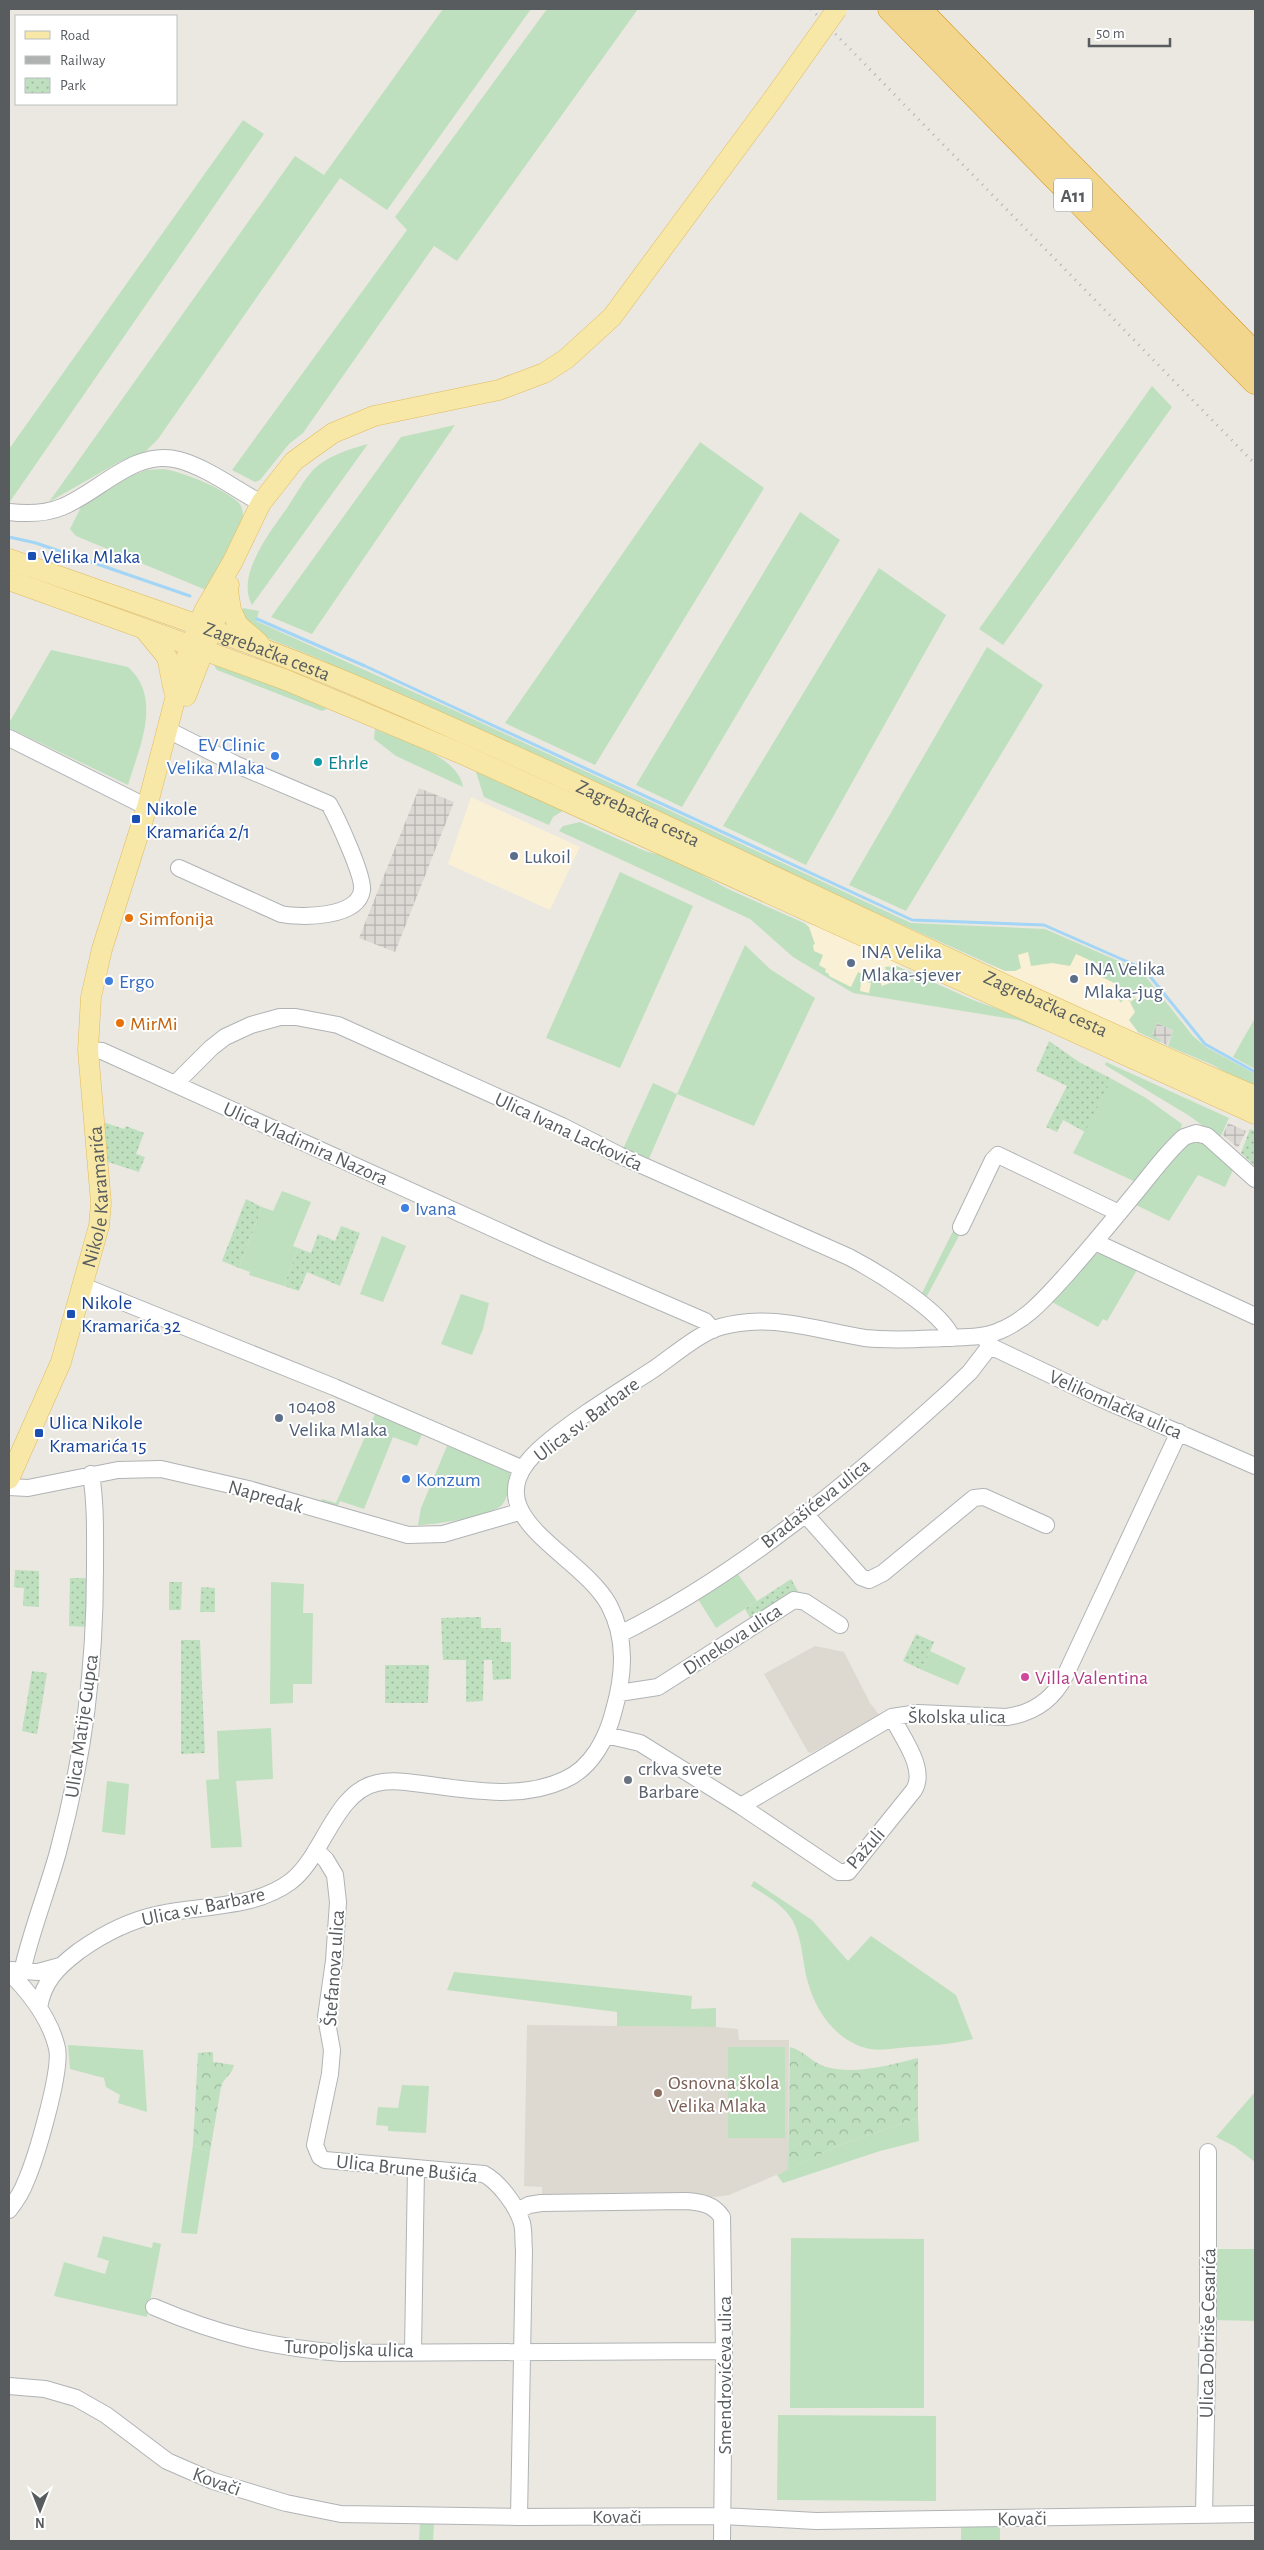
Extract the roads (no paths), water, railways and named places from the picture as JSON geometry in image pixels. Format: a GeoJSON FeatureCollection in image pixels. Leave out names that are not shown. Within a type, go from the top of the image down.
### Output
{"type":"FeatureCollection","features":[{"type":"Feature","properties":{"kind":"highway","name":"A11"},"geometry":{"type":"LineString","coordinates":[[890,9],[1255,382]]}},
{"type":"Feature","properties":{"kind":"highway","name":"A11"},"geometry":{"type":"LineString","coordinates":[[919,9],[1255,354]]}},
{"type":"Feature","properties":{"kind":"main road"},"geometry":{"type":"LineString","coordinates":[[168,730],[182,706],[211,598],[232,563],[261,503],[294,462],[310,448],[340,430],[374,416],[499,390],[544,373],[566,359],[591,338],[617,310],[773,100],[837,9]]}},
{"type":"Feature","properties":{"kind":"main road","name":"Zagrebačka cesta"},"geometry":{"type":"LineString","coordinates":[[9,559],[201,639],[286,680],[462,754],[1255,1114]]}},
{"type":"Feature","properties":{"kind":"main road"},"geometry":{"type":"LineString","coordinates":[[232,563],[228,591],[231,610],[238,626],[267,652]]}},
{"type":"Feature","properties":{"kind":"main road","name":"Zagrebačka cesta"},"geometry":{"type":"LineString","coordinates":[[9,580],[142,628],[267,652],[345,682],[477,739],[1026,994],[1255,1096]]}},
{"type":"Feature","properties":{"kind":"main road"},"geometry":{"type":"LineString","coordinates":[[168,730],[174,698],[201,639],[228,591]]}},
{"type":"Feature","properties":{"kind":"main road"},"geometry":{"type":"LineString","coordinates":[[142,628],[167,657],[172,673],[174,698]]}},
{"type":"Feature","properties":{"kind":"main road","name":"Nikole Karamarića"},"geometry":{"type":"LineString","coordinates":[[9,1480],[56,1375],[99,1226],[101,1209],[88,1050],[91,998],[102,949],[147,806],[168,730]]}},
{"type":"Feature","properties":{"kind":"street"},"geometry":{"type":"LineString","coordinates":[[9,512],[34,513],[63,507],[126,468],[164,459],[188,463],[261,503]]}},
{"type":"Feature","properties":{"kind":"street"},"geometry":{"type":"LineString","coordinates":[[168,730],[235,764],[328,804],[359,874],[362,890],[358,901],[348,907],[318,915],[294,917],[272,911],[179,868]]}},
{"type":"Feature","properties":{"kind":"street"},"geometry":{"type":"LineString","coordinates":[[9,738],[147,806]]}},
{"type":"Feature","properties":{"kind":"street","name":"Ulica Ivana Lackovića"},"geometry":{"type":"LineString","coordinates":[[175,1084],[211,1048],[225,1037],[251,1025],[280,1018],[296,1017],[338,1026],[562,1126],[619,1155],[850,1257],[906,1292],[945,1324],[952,1338]]}},
{"type":"Feature","properties":{"kind":"street","name":"Ulica Vladimira Nazora"},"geometry":{"type":"LineString","coordinates":[[88,1050],[102,1051],[536,1248],[705,1321],[713,1330]]}},
{"type":"Feature","properties":{"kind":"street","name":"Ulica sv. Barbare"},"geometry":{"type":"LineString","coordinates":[[39,2008],[46,1983],[60,1966],[92,1942],[135,1920],[159,1914],[231,1904],[278,1889],[298,1875],[352,1797],[362,1788],[373,1783],[398,1782],[497,1791],[545,1787],[577,1773],[600,1748],[619,1693],[623,1665],[620,1634],[609,1605],[600,1592],[573,1564],[530,1526],[519,1512],[515,1490],[521,1468],[545,1444],[565,1430],[713,1330],[739,1323],[762,1321],[876,1339],[952,1338],[986,1341],[1033,1310],[1095,1242],[1175,1145],[1184,1137],[1202,1133],[1214,1141],[1255,1179]]}},
{"type":"Feature","properties":{"kind":"street"},"geometry":{"type":"LineString","coordinates":[[961,1227],[993,1160],[998,1155],[1119,1213]]}},
{"type":"Feature","properties":{"kind":"street"},"geometry":{"type":"LineString","coordinates":[[1095,1242],[1255,1316]]}},
{"type":"Feature","properties":{"kind":"street"},"geometry":{"type":"LineString","coordinates":[[83,1286],[334,1387],[521,1468]]}},
{"type":"Feature","properties":{"kind":"street","name":"Velikomlačka ulica"},"geometry":{"type":"LineString","coordinates":[[986,1341],[1097,1398],[1255,1466]]}},
{"type":"Feature","properties":{"kind":"street","name":"Bradašićeva ulica"},"geometry":{"type":"LineString","coordinates":[[620,1634],[701,1587],[805,1514],[948,1393],[970,1372],[986,1341]]}},
{"type":"Feature","properties":{"kind":"street","name":"Školska ulica"},"geometry":{"type":"LineString","coordinates":[[741,1806],[892,1717],[904,1714],[926,1713],[1008,1717],[1030,1711],[1049,1699],[1065,1676],[1179,1432]]}},
{"type":"Feature","properties":{"kind":"street","name":"Napredak"},"geometry":{"type":"LineString","coordinates":[[9,1487],[28,1488],[92,1474],[136,1469],[178,1472],[408,1535],[443,1534],[519,1512]]}},
{"type":"Feature","properties":{"kind":"street","name":"Ulica Matije Gupca"},"geometry":{"type":"LineString","coordinates":[[13,1971],[60,1842],[71,1798],[88,1709],[95,1614],[95,1523],[92,1474]]}},
{"type":"Feature","properties":{"kind":"street"},"geometry":{"type":"LineString","coordinates":[[805,1514],[860,1577],[869,1580],[883,1573],[974,1498],[984,1497],[1046,1525]]}},
{"type":"Feature","properties":{"kind":"street","name":"Dinekova ulica"},"geometry":{"type":"LineString","coordinates":[[619,1693],[658,1687],[794,1600],[805,1602],[840,1625]]}},
{"type":"Feature","properties":{"kind":"street","name":"Pažuli"},"geometry":{"type":"LineString","coordinates":[[741,1806],[839,1872],[848,1872],[914,1790],[918,1780],[916,1767],[892,1717]]}},
{"type":"Feature","properties":{"kind":"street"},"geometry":{"type":"LineString","coordinates":[[606,1735],[640,1743],[741,1806]]}},
{"type":"Feature","properties":{"kind":"street","name":"Štefanova ulica"},"geometry":{"type":"LineString","coordinates":[[316,1850],[331,1867],[338,1902],[334,1961],[326,2017],[332,2060],[320,2120]]}},
{"type":"Feature","properties":{"kind":"street","name":"Ulica sv. Barbare"},"geometry":{"type":"LineString","coordinates":[[13,1971],[38,1972],[60,1966]]}},
{"type":"Feature","properties":{"kind":"street"},"geometry":{"type":"LineString","coordinates":[[9,2210],[27,2179],[51,2097],[58,2063],[53,2036],[39,2008],[13,1971]]}},
{"type":"Feature","properties":{"kind":"street","name":"Ulica Brune Bušića"},"geometry":{"type":"LineString","coordinates":[[320,2120],[315,2145],[320,2157],[337,2161],[484,2174],[496,2183],[517,2211],[521,2222],[524,2250],[520,2351]]}},
{"type":"Feature","properties":{"kind":"street","name":"Ulica Dobriše Cesarića"},"geometry":{"type":"LineString","coordinates":[[1204,2514],[1208,2320],[1208,2152]]}},
{"type":"Feature","properties":{"kind":"street"},"geometry":{"type":"LineString","coordinates":[[413,2351],[416,2168]]}},
{"type":"Feature","properties":{"kind":"street","name":"Smendrovićeva ulica"},"geometry":{"type":"LineString","coordinates":[[517,2211],[528,2205],[540,2203],[686,2201],[705,2204],[718,2211],[724,2224],[722,2541]]}},
{"type":"Feature","properties":{"kind":"street","name":"Turopoljska ulica"},"geometry":{"type":"LineString","coordinates":[[154,2307],[232,2337],[279,2347],[341,2353],[413,2351],[724,2351]]}},
{"type":"Feature","properties":{"kind":"street"},"geometry":{"type":"LineString","coordinates":[[519,2517],[520,2351]]}},
{"type":"Feature","properties":{"kind":"street","name":"Kovači"},"geometry":{"type":"LineString","coordinates":[[9,2386],[45,2389],[76,2398],[106,2415],[148,2448],[185,2470],[213,2482],[278,2501],[341,2514],[519,2517],[723,2516],[816,2521],[1255,2514]]}},
{"type":"Feature","properties":{"kind":"waterway"},"geometry":{"type":"LineString","coordinates":[[9,537],[36,543],[190,596]]}},
{"type":"Feature","properties":{"kind":"waterway"},"geometry":{"type":"LineString","coordinates":[[257,619],[365,666],[912,920],[1044,925],[1144,969],[1205,1044],[1255,1072]]}},
{"type":"Feature","properties":{"kind":"railway"},"geometry":{"type":"LineString","coordinates":[[811,9],[1255,464]]}},
{"type":"Feature","properties":{"kind":"place","name":"Velika Mlaka"},"geometry":{"type":"Point","coordinates":[32,556]}},
{"type":"Feature","properties":{"kind":"place","name":"EV Clinic Velika Mlaka"},"geometry":{"type":"Point","coordinates":[275,756]}},
{"type":"Feature","properties":{"kind":"place","name":"Ehrle"},"geometry":{"type":"Point","coordinates":[318,762]}},
{"type":"Feature","properties":{"kind":"place","name":"Nikole Kramarića 2/1"},"geometry":{"type":"Point","coordinates":[136,819]}},
{"type":"Feature","properties":{"kind":"place","name":"Lukoil"},"geometry":{"type":"Point","coordinates":[514,856]}},
{"type":"Feature","properties":{"kind":"place","name":"Simfonija"},"geometry":{"type":"Point","coordinates":[129,918]}},
{"type":"Feature","properties":{"kind":"place","name":"INA Velika Mlaka-sjever"},"geometry":{"type":"Point","coordinates":[851,963]}},
{"type":"Feature","properties":{"kind":"place","name":"INA Velika Mlaka-jug"},"geometry":{"type":"Point","coordinates":[1074,979]}},
{"type":"Feature","properties":{"kind":"place","name":"Ergo"},"geometry":{"type":"Point","coordinates":[109,981]}},
{"type":"Feature","properties":{"kind":"place","name":"MirMi"},"geometry":{"type":"Point","coordinates":[120,1023]}},
{"type":"Feature","properties":{"kind":"place","name":"Ivana"},"geometry":{"type":"Point","coordinates":[405,1208]}},
{"type":"Feature","properties":{"kind":"place","name":"Nikole Kramarića 32"},"geometry":{"type":"Point","coordinates":[71,1314]}},
{"type":"Feature","properties":{"kind":"place","name":"10408 Velika Mlaka"},"geometry":{"type":"Point","coordinates":[279,1418]}},
{"type":"Feature","properties":{"kind":"place","name":"Ulica Nikole Kramarića 15"},"geometry":{"type":"Point","coordinates":[39,1433]}},
{"type":"Feature","properties":{"kind":"place","name":"Konzum"},"geometry":{"type":"Point","coordinates":[406,1479]}},
{"type":"Feature","properties":{"kind":"place","name":"Villa Valentina"},"geometry":{"type":"Point","coordinates":[1025,1677]}},
{"type":"Feature","properties":{"kind":"place","name":"crkva svete Barbare"},"geometry":{"type":"Point","coordinates":[628,1780]}},
{"type":"Feature","properties":{"kind":"place","name":"Osnovna škola Velika Mlaka"},"geometry":{"type":"Point","coordinates":[658,2093]}}]}
